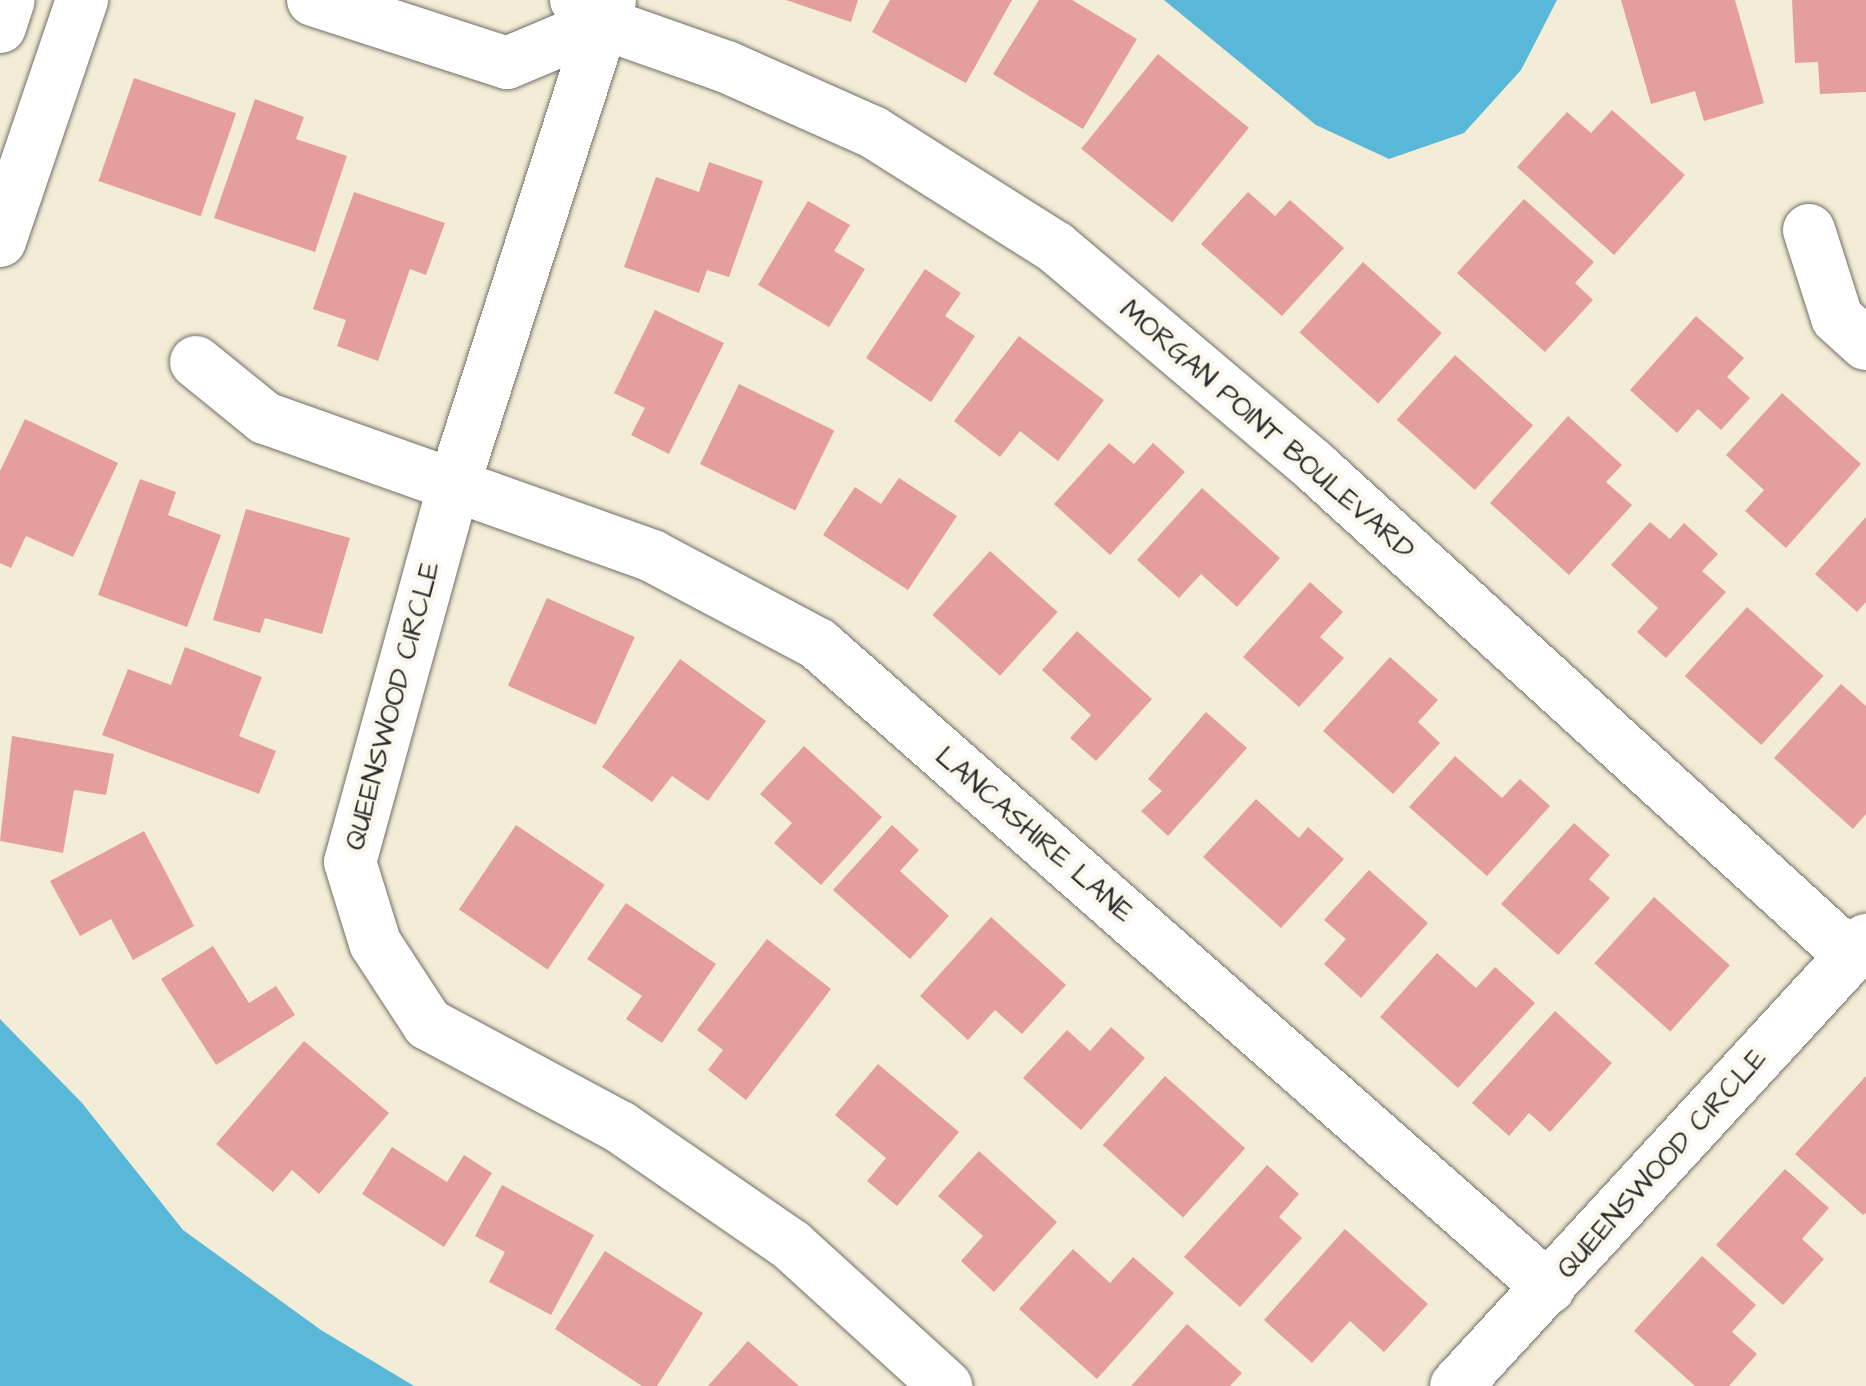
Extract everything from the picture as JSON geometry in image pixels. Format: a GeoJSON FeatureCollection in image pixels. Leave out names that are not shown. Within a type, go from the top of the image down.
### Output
{"type":"FeatureCollection","features":[{"type":"Feature","properties":{"kind":"street"},"geometry":{"type":"LineString","coordinates":[[0,27],[10,0]]}},
{"type":"Feature","properties":{"kind":"street"},"geometry":{"type":"LineString","coordinates":[[0,241],[82,0]]}},
{"type":"Feature","properties":{"kind":"street"},"geometry":{"type":"LineString","coordinates":[[313,0],[507,63],[596,8]]}},
{"type":"Feature","properties":{"kind":"street","name":"QUEENSWOOD CIRCLE"},"geometry":{"type":"LineString","coordinates":[[596,8],[455,481],[350,862],[375,943],[428,1024],[620,1127],[791,1245],[946,1386]]}},
{"type":"Feature","properties":{"kind":"street","name":"MORGAN POINT BOULEVARD"},"geometry":{"type":"LineString","coordinates":[[596,8],[873,132],[1055,247],[1312,465],[1859,948]]}},
{"type":"Feature","properties":{"kind":"street"},"geometry":{"type":"LineString","coordinates":[[1809,230],[1837,318],[1866,344]]}},
{"type":"Feature","properties":{"kind":"street","name":"LANCASHIRE LANE"},"geometry":{"type":"LineString","coordinates":[[196,362],[265,418],[455,481],[652,556],[818,644],[1549,1288]]}},
{"type":"Feature","properties":{"kind":"street","name":"QUEENSWOOD CIRCLE"},"geometry":{"type":"LineString","coordinates":[[1456,1386],[1859,948]]}},
{"type":"Feature","properties":{"kind":"water"},"geometry":{"type":"Polygon","coordinates":[[[1164,0],[1557,0],[1521,70],[1464,133],[1389,159],[1316,125],[1164,0]]]}},
{"type":"Feature","properties":{"kind":"water"},"geometry":{"type":"Polygon","coordinates":[[[0,1019],[82,1103],[183,1230],[321,1330],[414,1386],[0,1386],[0,1019]]]}},
{"type":"Feature","properties":{"kind":"building"},"geometry":{"type":"Polygon","coordinates":[[[786,0],[858,0],[851,22],[786,0]]]}},
{"type":"Feature","properties":{"kind":"building"},"geometry":{"type":"Polygon","coordinates":[[[890,0],[1012,0],[966,83],[872,32],[890,0]]]}},
{"type":"Feature","properties":{"kind":"building"},"geometry":{"type":"Polygon","coordinates":[[[1039,0],[1072,0],[1137,39],[1083,129],[993,74],[1039,0]]]}},
{"type":"Feature","properties":{"kind":"building"},"geometry":{"type":"Polygon","coordinates":[[[1621,0],[1735,0],[1764,103],[1704,121],[1695,91],[1651,104],[1621,0]]]}},
{"type":"Feature","properties":{"kind":"building"},"geometry":{"type":"Polygon","coordinates":[[[1792,0],[1866,0],[1866,92],[1820,94],[1818,62],[1795,63],[1792,0]]]}},
{"type":"Feature","properties":{"kind":"building"},"geometry":{"type":"Polygon","coordinates":[[[1158,54],[1249,128],[1172,222],[1081,149],[1158,54]]]}},
{"type":"Feature","properties":{"kind":"building"},"geometry":{"type":"Polygon","coordinates":[[[134,78],[236,113],[201,216],[99,181],[134,78]]]}},
{"type":"Feature","properties":{"kind":"building"},"geometry":{"type":"Polygon","coordinates":[[[255,99],[304,117],[296,139],[347,156],[315,252],[214,218],[255,99]]]}},
{"type":"Feature","properties":{"kind":"building"},"geometry":{"type":"Polygon","coordinates":[[[1612,110],[1685,175],[1614,255],[1517,167],[1567,112],[1591,133],[1612,110]]]}},
{"type":"Feature","properties":{"kind":"building"},"geometry":{"type":"Polygon","coordinates":[[[709,162],[763,181],[729,277],[707,270],[699,293],[624,267],[656,177],[699,192],[709,162]]]}},
{"type":"Feature","properties":{"kind":"building"},"geometry":{"type":"Polygon","coordinates":[[[354,192],[445,223],[426,275],[410,269],[378,361],[337,346],[346,320],[313,309],[354,192]]]}},
{"type":"Feature","properties":{"kind":"building"},"geometry":{"type":"Polygon","coordinates":[[[1248,192],[1275,216],[1290,200],[1344,248],[1282,316],[1201,244],[1248,192]]]}},
{"type":"Feature","properties":{"kind":"building"},"geometry":{"type":"Polygon","coordinates":[[[1524,199],[1594,262],[1575,283],[1593,300],[1545,352],[1457,273],[1524,199]]]}},
{"type":"Feature","properties":{"kind":"building"},"geometry":{"type":"Polygon","coordinates":[[[808,201],[850,225],[834,251],[865,269],[829,327],[758,285],[808,201]]]}},
{"type":"Feature","properties":{"kind":"building"},"geometry":{"type":"Polygon","coordinates":[[[1363,262],[1442,333],[1378,404],[1299,333],[1363,262]]]}},
{"type":"Feature","properties":{"kind":"building"},"geometry":{"type":"Polygon","coordinates":[[[925,269],[961,293],[945,316],[975,336],[931,402],[866,358],[925,269]]]}},
{"type":"Feature","properties":{"kind":"building"},"geometry":{"type":"Polygon","coordinates":[[[655,310],[724,343],[669,454],[631,435],[645,408],[614,393],[655,310]]]}},
{"type":"Feature","properties":{"kind":"building"},"geometry":{"type":"Polygon","coordinates":[[[1696,316],[1744,358],[1727,377],[1750,398],[1721,430],[1698,409],[1677,433],[1630,390],[1696,316]]]}},
{"type":"Feature","properties":{"kind":"building"},"geometry":{"type":"Polygon","coordinates":[[[1019,336],[1104,400],[1058,461],[1020,431],[1000,457],[954,421],[1019,336]]]}},
{"type":"Feature","properties":{"kind":"building"},"geometry":{"type":"Polygon","coordinates":[[[1455,355],[1533,425],[1475,490],[1397,420],[1455,355]]]}},
{"type":"Feature","properties":{"kind":"building"},"geometry":{"type":"Polygon","coordinates":[[[739,384],[834,430],[795,510],[700,464],[739,384]]]}},
{"type":"Feature","properties":{"kind":"building"},"geometry":{"type":"Polygon","coordinates":[[[1782,393],[1861,464],[1786,548],[1745,511],[1764,490],[1726,455],[1782,393]]]}},
{"type":"Feature","properties":{"kind":"building"},"geometry":{"type":"Polygon","coordinates":[[[1568,416],[1622,465],[1606,482],[1632,505],[1569,575],[1490,503],[1568,416]]]}},
{"type":"Feature","properties":{"kind":"building"},"geometry":{"type":"Polygon","coordinates":[[[25,419],[118,463],[73,557],[26,536],[11,568],[0,563],[0,471],[25,419]]]}},
{"type":"Feature","properties":{"kind":"building"},"geometry":{"type":"Polygon","coordinates":[[[1109,443],[1134,464],[1153,443],[1185,472],[1110,555],[1054,504],[1109,443]]]}},
{"type":"Feature","properties":{"kind":"building"},"geometry":{"type":"Polygon","coordinates":[[[899,478],[957,516],[908,590],[823,535],[855,487],[881,504],[899,478]]]}},
{"type":"Feature","properties":{"kind":"building"},"geometry":{"type":"Polygon","coordinates":[[[140,479],[176,492],[168,515],[221,535],[187,627],[98,595],[140,479]]]}},
{"type":"Feature","properties":{"kind":"building"},"geometry":{"type":"Polygon","coordinates":[[[1202,488],[1280,558],[1237,607],[1201,574],[1179,598],[1137,560],[1202,488]]]}},
{"type":"Feature","properties":{"kind":"building"},"geometry":{"type":"Polygon","coordinates":[[[246,509],[350,538],[322,634],[265,618],[260,633],[213,620],[246,509]]]}},
{"type":"Feature","properties":{"kind":"building"},"geometry":{"type":"Polygon","coordinates":[[[1866,517],[1866,602],[1857,612],[1815,574],[1866,517]]]}},
{"type":"Feature","properties":{"kind":"building"},"geometry":{"type":"Polygon","coordinates":[[[1650,522],[1670,539],[1684,523],[1718,554],[1702,571],[1726,592],[1666,658],[1637,632],[1658,608],[1611,565],[1650,522]]]}},
{"type":"Feature","properties":{"kind":"building"},"geometry":{"type":"Polygon","coordinates":[[[990,551],[1058,612],[1000,676],[932,615],[990,551]]]}},
{"type":"Feature","properties":{"kind":"building"},"geometry":{"type":"Polygon","coordinates":[[[1310,582],[1343,612],[1320,637],[1344,658],[1299,707],[1243,657],[1310,582]]]}},
{"type":"Feature","properties":{"kind":"building"},"geometry":{"type":"Polygon","coordinates":[[[547,598],[635,637],[596,725],[508,686],[547,598]]]}},
{"type":"Feature","properties":{"kind":"building"},"geometry":{"type":"Polygon","coordinates":[[[1747,607],[1824,676],[1761,745],[1685,676],[1747,607]]]}},
{"type":"Feature","properties":{"kind":"building"},"geometry":{"type":"Polygon","coordinates":[[[1077,631],[1152,699],[1096,761],[1070,738],[1091,715],[1042,670],[1077,631]]]}},
{"type":"Feature","properties":{"kind":"building"},"geometry":{"type":"Polygon","coordinates":[[[185,647],[262,677],[239,736],[276,751],[259,794],[102,735],[128,669],[171,685],[185,647]]]}},
{"type":"Feature","properties":{"kind":"building"},"geometry":{"type":"Polygon","coordinates":[[[1390,657],[1438,700],[1418,722],[1440,743],[1393,794],[1323,731],[1390,657]]]}},
{"type":"Feature","properties":{"kind":"building"},"geometry":{"type":"Polygon","coordinates":[[[680,659],[766,721],[708,801],[672,776],[652,802],[602,767],[680,659]]]}},
{"type":"Feature","properties":{"kind":"building"},"geometry":{"type":"Polygon","coordinates":[[[1841,684],[1866,706],[1866,814],[1853,829],[1774,758],[1841,684]]]}},
{"type":"Feature","properties":{"kind":"building"},"geometry":{"type":"Polygon","coordinates":[[[1206,712],[1247,748],[1168,836],[1141,811],[1162,791],[1148,779],[1206,712]]]}},
{"type":"Feature","properties":{"kind":"building"},"geometry":{"type":"Polygon","coordinates":[[[12,736],[114,754],[106,795],[74,790],[63,853],[0,841],[12,736]]]}},
{"type":"Feature","properties":{"kind":"building"},"geometry":{"type":"Polygon","coordinates":[[[804,746],[882,817],[821,885],[774,843],[792,823],[760,794],[804,746]]]}},
{"type":"Feature","properties":{"kind":"building"},"geometry":{"type":"Polygon","coordinates":[[[1455,756],[1502,798],[1520,779],[1550,806],[1487,876],[1409,807],[1455,756]]]}},
{"type":"Feature","properties":{"kind":"building"},"geometry":{"type":"Polygon","coordinates":[[[1256,799],[1299,838],[1308,827],[1344,859],[1281,928],[1203,857],[1256,799]]]}},
{"type":"Feature","properties":{"kind":"building"},"geometry":{"type":"Polygon","coordinates":[[[1574,823],[1610,855],[1589,879],[1610,898],[1558,955],[1501,904],[1574,823]]]}},
{"type":"Feature","properties":{"kind":"building"},"geometry":{"type":"Polygon","coordinates":[[[516,825],[605,885],[548,969],[459,910],[516,825]]]}},
{"type":"Feature","properties":{"kind":"building"},"geometry":{"type":"Polygon","coordinates":[[[892,825],[919,850],[900,871],[949,916],[910,959],[833,890],[892,825]]]}},
{"type":"Feature","properties":{"kind":"building"},"geometry":{"type":"Polygon","coordinates":[[[144,831],[194,926],[133,960],[111,919],[80,936],[50,881],[144,831]]]}},
{"type":"Feature","properties":{"kind":"building"},"geometry":{"type":"Polygon","coordinates":[[[1369,870],[1428,923],[1361,998],[1324,964],[1346,939],[1324,920],[1369,870]]]}},
{"type":"Feature","properties":{"kind":"building"},"geometry":{"type":"Polygon","coordinates":[[[1654,897],[1730,965],[1670,1031],[1594,963],[1654,897]]]}},
{"type":"Feature","properties":{"kind":"building"},"geometry":{"type":"Polygon","coordinates":[[[626,903],[716,964],[662,1043],[626,1019],[642,996],[587,959],[626,903]]]}},
{"type":"Feature","properties":{"kind":"building"},"geometry":{"type":"Polygon","coordinates":[[[991,917],[1066,985],[1022,1034],[995,1010],[968,1040],[920,996],[991,917]]]}},
{"type":"Feature","properties":{"kind":"building"},"geometry":{"type":"Polygon","coordinates":[[[767,939],[831,989],[746,1100],[708,1070],[723,1050],[697,1030],[767,939]]]}},
{"type":"Feature","properties":{"kind":"building"},"geometry":{"type":"Polygon","coordinates":[[[213,946],[249,1003],[276,986],[295,1015],[216,1065],[161,979],[213,946]]]}},
{"type":"Feature","properties":{"kind":"building"},"geometry":{"type":"Polygon","coordinates":[[[1437,953],[1476,988],[1495,967],[1535,1003],[1458,1088],[1380,1017],[1437,953]]]}},
{"type":"Feature","properties":{"kind":"building"},"geometry":{"type":"Polygon","coordinates":[[[1555,1011],[1612,1063],[1550,1132],[1529,1113],[1509,1136],[1472,1103],[1555,1011]]]}},
{"type":"Feature","properties":{"kind":"building"},"geometry":{"type":"Polygon","coordinates":[[[1111,1027],[1145,1058],[1081,1130],[1023,1078],[1067,1030],[1090,1051],[1111,1027]]]}},
{"type":"Feature","properties":{"kind":"building"},"geometry":{"type":"Polygon","coordinates":[[[304,1041],[389,1113],[319,1194],[292,1170],[273,1192],[216,1144],[304,1041]]]}},
{"type":"Feature","properties":{"kind":"building"},"geometry":{"type":"Polygon","coordinates":[[[878,1064],[959,1132],[897,1206],[867,1181],[886,1158],[835,1115],[878,1064]]]}},
{"type":"Feature","properties":{"kind":"building"},"geometry":{"type":"Polygon","coordinates":[[[1165,1076],[1245,1148],[1183,1217],[1103,1145],[1165,1076]]]}},
{"type":"Feature","properties":{"kind":"building"},"geometry":{"type":"Polygon","coordinates":[[[1866,1076],[1866,1213],[1863,1215],[1795,1154],[1866,1076]]]}},
{"type":"Feature","properties":{"kind":"building"},"geometry":{"type":"Polygon","coordinates":[[[392,1147],[447,1182],[464,1155],[492,1173],[444,1247],[362,1194],[392,1147]]]}},
{"type":"Feature","properties":{"kind":"building"},"geometry":{"type":"Polygon","coordinates":[[[979,1151],[1057,1222],[994,1292],[961,1261],[983,1236],[938,1196],[979,1151]]]}},
{"type":"Feature","properties":{"kind":"building"},"geometry":{"type":"Polygon","coordinates":[[[1267,1165],[1299,1194],[1279,1217],[1302,1238],[1240,1307],[1184,1257],[1267,1165]]]}},
{"type":"Feature","properties":{"kind":"building"},"geometry":{"type":"Polygon","coordinates":[[[1785,1169],[1829,1208],[1802,1239],[1824,1259],[1783,1305],[1716,1245],[1785,1169]]]}},
{"type":"Feature","properties":{"kind":"building"},"geometry":{"type":"Polygon","coordinates":[[[502,1185],[594,1235],[551,1315],[489,1282],[505,1252],[475,1236],[502,1185]]]}},
{"type":"Feature","properties":{"kind":"building"},"geometry":{"type":"Polygon","coordinates":[[[1345,1229],[1428,1304],[1384,1352],[1350,1321],[1312,1363],[1264,1320],[1345,1229]]]}},
{"type":"Feature","properties":{"kind":"building"},"geometry":{"type":"Polygon","coordinates":[[[1073,1249],[1110,1283],[1133,1257],[1174,1293],[1097,1379],[1019,1309],[1073,1249]]]}},
{"type":"Feature","properties":{"kind":"building"},"geometry":{"type":"Polygon","coordinates":[[[605,1251],[703,1313],[657,1386],[642,1386],[555,1329],[605,1251]]]}},
{"type":"Feature","properties":{"kind":"building"},"geometry":{"type":"Polygon","coordinates":[[[1702,1256],[1756,1305],[1732,1332],[1757,1354],[1729,1386],[1695,1386],[1634,1331],[1702,1256]]]}},
{"type":"Feature","properties":{"kind":"building"},"geometry":{"type":"Polygon","coordinates":[[[1187,1324],[1242,1373],[1230,1386],[1131,1386],[1187,1324]]]}},
{"type":"Feature","properties":{"kind":"building"},"geometry":{"type":"Polygon","coordinates":[[[748,1341],[799,1386],[708,1386],[748,1341]]]}}]}
